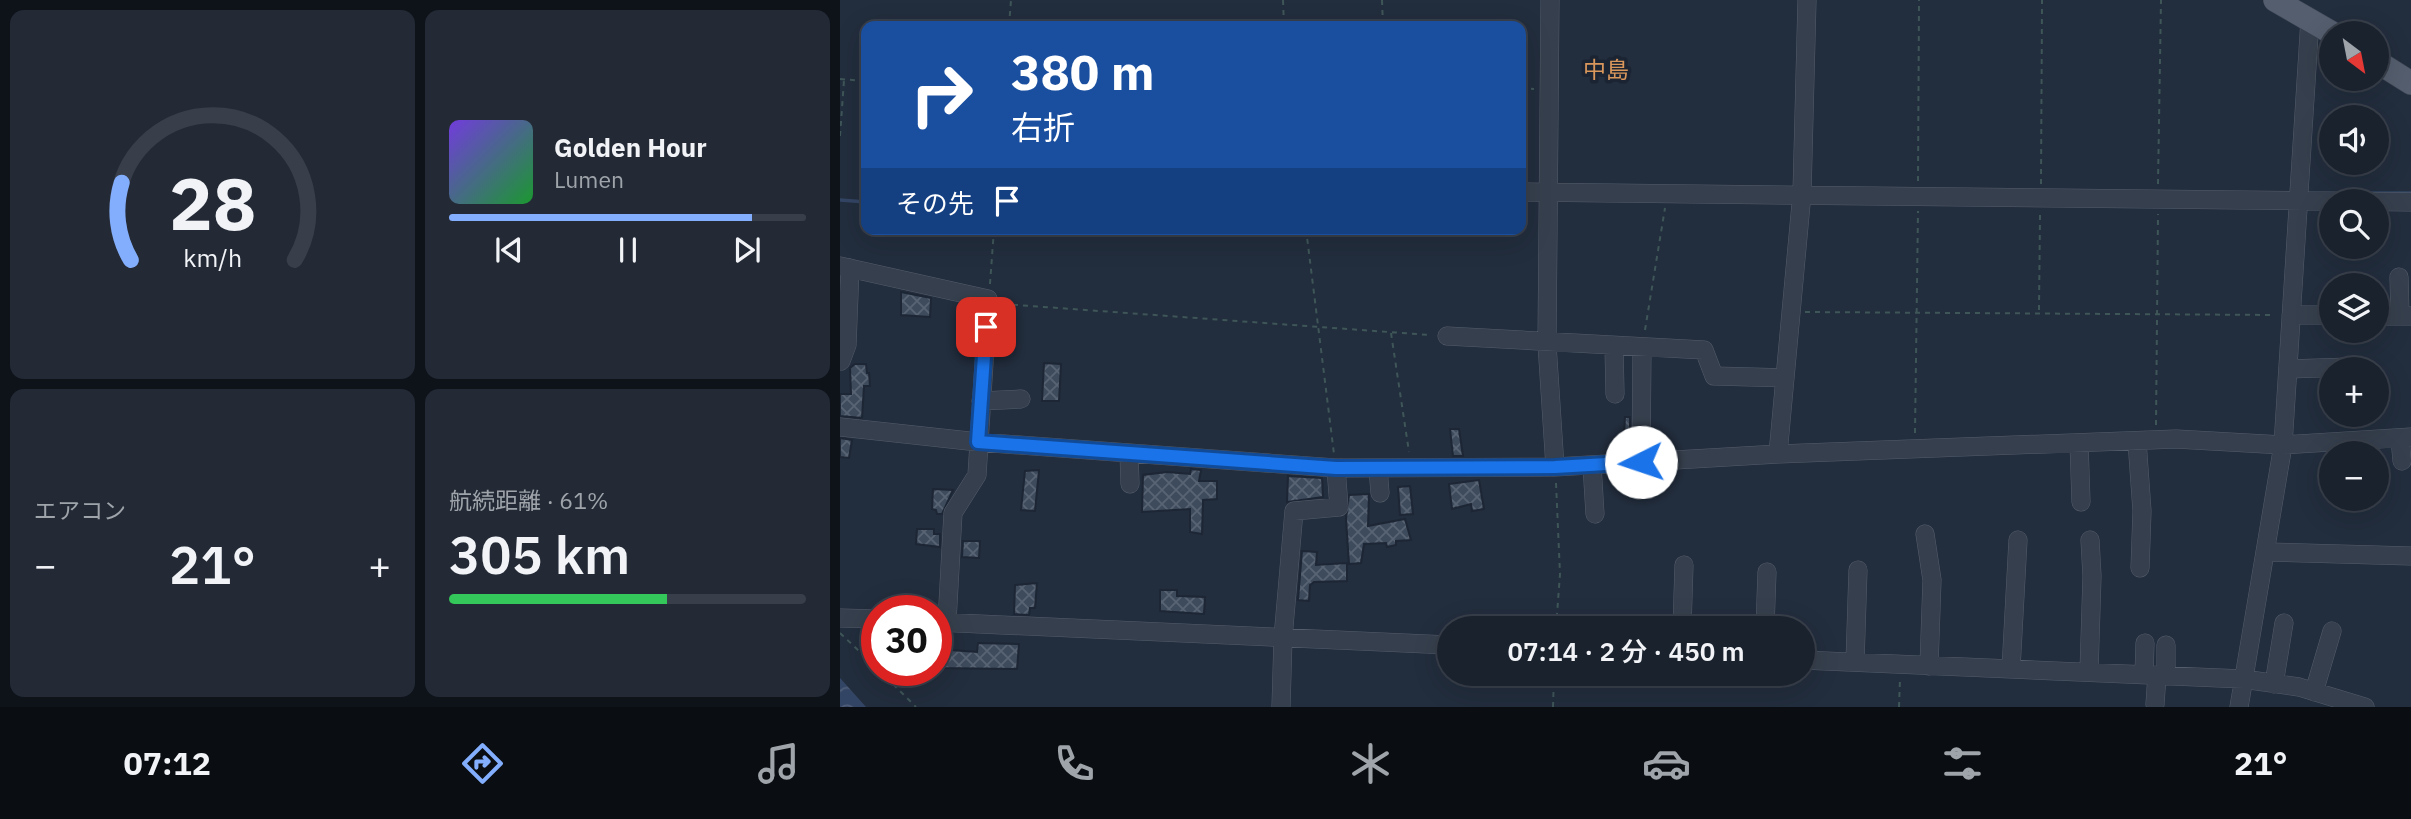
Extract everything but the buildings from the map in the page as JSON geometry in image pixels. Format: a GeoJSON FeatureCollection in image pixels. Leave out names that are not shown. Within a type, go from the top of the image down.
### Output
{"type":"FeatureCollection","features":[{"type":"Feature","properties":{"kind":"main road"},"geometry":{"type":"LineString","coordinates":[[2275,0],[2310,10]]}},
{"type":"Feature","properties":{"kind":"main road"},"geometry":{"type":"LineString","coordinates":[[2389,69],[2411,83]]}},
{"type":"Feature","properties":{"kind":"street"},"geometry":{"type":"LineString","coordinates":[[1550,0],[1547,344],[1555,467]]}},
{"type":"Feature","properties":{"kind":"street"},"geometry":{"type":"LineString","coordinates":[[1778,454],[1802,193],[1807,0]]}},
{"type":"Feature","properties":{"kind":"street"},"geometry":{"type":"LineString","coordinates":[[2239,707],[2283,445],[2310,10]]}},
{"type":"Feature","properties":{"kind":"street"},"geometry":{"type":"LineString","coordinates":[[1526,192],[2041,196],[2158,200],[2297,198],[2411,202]]}},
{"type":"Feature","properties":{"kind":"street"},"geometry":{"type":"LineString","coordinates":[[841,360],[847,345],[845,267],[988,301],[977,475],[953,513],[945,595]]}},
{"type":"Feature","properties":{"kind":"street"},"geometry":{"type":"LineString","coordinates":[[2399,277],[2406,316]]}},
{"type":"Feature","properties":{"kind":"street"},"geometry":{"type":"LineString","coordinates":[[2291,315],[2319,315]]}},
{"type":"Feature","properties":{"kind":"street"},"geometry":{"type":"LineString","coordinates":[[1447,336],[1547,344],[1704,350],[1714,376],[1785,378]]}},
{"type":"Feature","properties":{"kind":"street"},"geometry":{"type":"LineString","coordinates":[[1614,346],[1615,394]]}},
{"type":"Feature","properties":{"kind":"street"},"geometry":{"type":"LineString","coordinates":[[1641,462],[1642,348]]}},
{"type":"Feature","properties":{"kind":"street"},"geometry":{"type":"LineString","coordinates":[[2288,369],[2319,368]]}},
{"type":"Feature","properties":{"kind":"street"},"geometry":{"type":"LineString","coordinates":[[981,401],[1021,399]]}},
{"type":"Feature","properties":{"kind":"street"},"geometry":{"type":"LineString","coordinates":[[840,427],[978,442],[1336,468],[1555,467],[1778,454],[2156,440],[2319,445]]}},
{"type":"Feature","properties":{"kind":"street"},"geometry":{"type":"LineString","coordinates":[[2389,441],[2406,437],[2402,461]]}},
{"type":"Feature","properties":{"kind":"street"},"geometry":{"type":"LineString","coordinates":[[2137,441],[2141,511],[2140,568]]}},
{"type":"Feature","properties":{"kind":"street"},"geometry":{"type":"LineString","coordinates":[[2079,443],[2081,502]]}},
{"type":"Feature","properties":{"kind":"street"},"geometry":{"type":"LineString","coordinates":[[1129,453],[1130,484]]}},
{"type":"Feature","properties":{"kind":"street"},"geometry":{"type":"LineString","coordinates":[[1591,465],[1595,514]]}},
{"type":"Feature","properties":{"kind":"street"},"geometry":{"type":"LineString","coordinates":[[1281,707],[1283,638],[1294,511],[1339,507],[1336,468]]}},
{"type":"Feature","properties":{"kind":"street"},"geometry":{"type":"LineString","coordinates":[[1378,468],[1380,493]]}},
{"type":"Feature","properties":{"kind":"street"},"geometry":{"type":"LineString","coordinates":[[1925,534],[1933,580],[1929,666]]}},
{"type":"Feature","properties":{"kind":"street"},"geometry":{"type":"LineString","coordinates":[[2011,669],[2018,540]]}},
{"type":"Feature","properties":{"kind":"street"},"geometry":{"type":"LineString","coordinates":[[2089,673],[2092,576],[2090,541]]}},
{"type":"Feature","properties":{"kind":"street"},"geometry":{"type":"LineString","coordinates":[[2266,552],[2411,556]]}},
{"type":"Feature","properties":{"kind":"street"},"geometry":{"type":"LineString","coordinates":[[1682,616],[1684,565]]}},
{"type":"Feature","properties":{"kind":"street"},"geometry":{"type":"LineString","coordinates":[[1855,662],[1858,570]]}},
{"type":"Feature","properties":{"kind":"street"},"geometry":{"type":"LineString","coordinates":[[1765,616],[1767,572]]}},
{"type":"Feature","properties":{"kind":"street"},"geometry":{"type":"LineString","coordinates":[[840,618],[861,619]]}},
{"type":"Feature","properties":{"kind":"street"},"geometry":{"type":"LineString","coordinates":[[952,622],[1437,644]]}},
{"type":"Feature","properties":{"kind":"street"},"geometry":{"type":"LineString","coordinates":[[2274,684],[2284,623]]}},
{"type":"Feature","properties":{"kind":"street"},"geometry":{"type":"LineString","coordinates":[[2314,692],[2332,631]]}},
{"type":"Feature","properties":{"kind":"street"},"geometry":{"type":"LineString","coordinates":[[2145,643],[2155,675],[2155,704]]}},
{"type":"Feature","properties":{"kind":"street"},"geometry":{"type":"LineString","coordinates":[[2155,675],[2166,645]]}},
{"type":"Feature","properties":{"kind":"street"},"geometry":{"type":"LineString","coordinates":[[1815,660],[2243,679],[2314,692],[2365,707]]}},
{"type":"Feature","properties":{"kind":"path"},"geometry":{"type":"LineString","coordinates":[[1009,21],[1011,0]]}},
{"type":"Feature","properties":{"kind":"path"},"geometry":{"type":"LineString","coordinates":[[1283,0],[1284,21]]}},
{"type":"Feature","properties":{"kind":"path"},"geometry":{"type":"LineString","coordinates":[[1382,0],[1383,21]]}},
{"type":"Feature","properties":{"kind":"path"},"geometry":{"type":"LineString","coordinates":[[1915,449],[1919,0]]}},
{"type":"Feature","properties":{"kind":"path"},"geometry":{"type":"LineString","coordinates":[[2039,312],[2042,0]]}},
{"type":"Feature","properties":{"kind":"path"},"geometry":{"type":"LineString","coordinates":[[2156,440],[2161,0]]}},
{"type":"Feature","properties":{"kind":"path"},"geometry":{"type":"LineString","coordinates":[[840,79],[861,81]]}},
{"type":"Feature","properties":{"kind":"path"},"geometry":{"type":"LineString","coordinates":[[840,136],[844,80]]}},
{"type":"Feature","properties":{"kind":"path"},"geometry":{"type":"LineString","coordinates":[[1642,348],[1667,193]]}},
{"type":"Feature","properties":{"kind":"path"},"geometry":{"type":"LineString","coordinates":[[994,235],[988,301],[1447,336]]}},
{"type":"Feature","properties":{"kind":"path"},"geometry":{"type":"LineString","coordinates":[[1307,235],[1336,468]]}},
{"type":"Feature","properties":{"kind":"path"},"geometry":{"type":"LineString","coordinates":[[1790,312],[2291,315]]}},
{"type":"Feature","properties":{"kind":"path"},"geometry":{"type":"LineString","coordinates":[[1391,332],[1411,468]]}},
{"type":"Feature","properties":{"kind":"path"},"geometry":{"type":"LineString","coordinates":[[1555,467],[1560,573],[1557,616]]}},
{"type":"Feature","properties":{"kind":"path"},"geometry":{"type":"LineString","coordinates":[[840,633],[861,653]]}},
{"type":"Feature","properties":{"kind":"path"},"geometry":{"type":"LineString","coordinates":[[1899,707],[1901,664]]}},
{"type":"Feature","properties":{"kind":"path"},"geometry":{"type":"LineString","coordinates":[[895,686],[916,707]]}},
{"type":"Feature","properties":{"kind":"path"},"geometry":{"type":"LineString","coordinates":[[1553,707],[1554,686]]}},
{"type":"Feature","properties":{"kind":"water"},"geometry":{"type":"Polygon","coordinates":[[[840,678],[866,707],[840,707],[840,678]]]}},
{"type":"Feature","properties":{"kind":"waterway"},"geometry":{"type":"LineString","coordinates":[[2389,193],[2411,193]]}},
{"type":"Feature","properties":{"kind":"waterway"},"geometry":{"type":"LineString","coordinates":[[840,200],[861,202]]}},
{"type":"Feature","properties":{"kind":"district","name":"中島"},"geometry":{"type":"Point","coordinates":[1606,69]}},
{"type":"Feature","properties":{"kind":"route"},"geometry":{"type":"LineString","coordinates":[[986,327],[978,442],[1336,468],[1555,467],[1641,462]]}}]}
